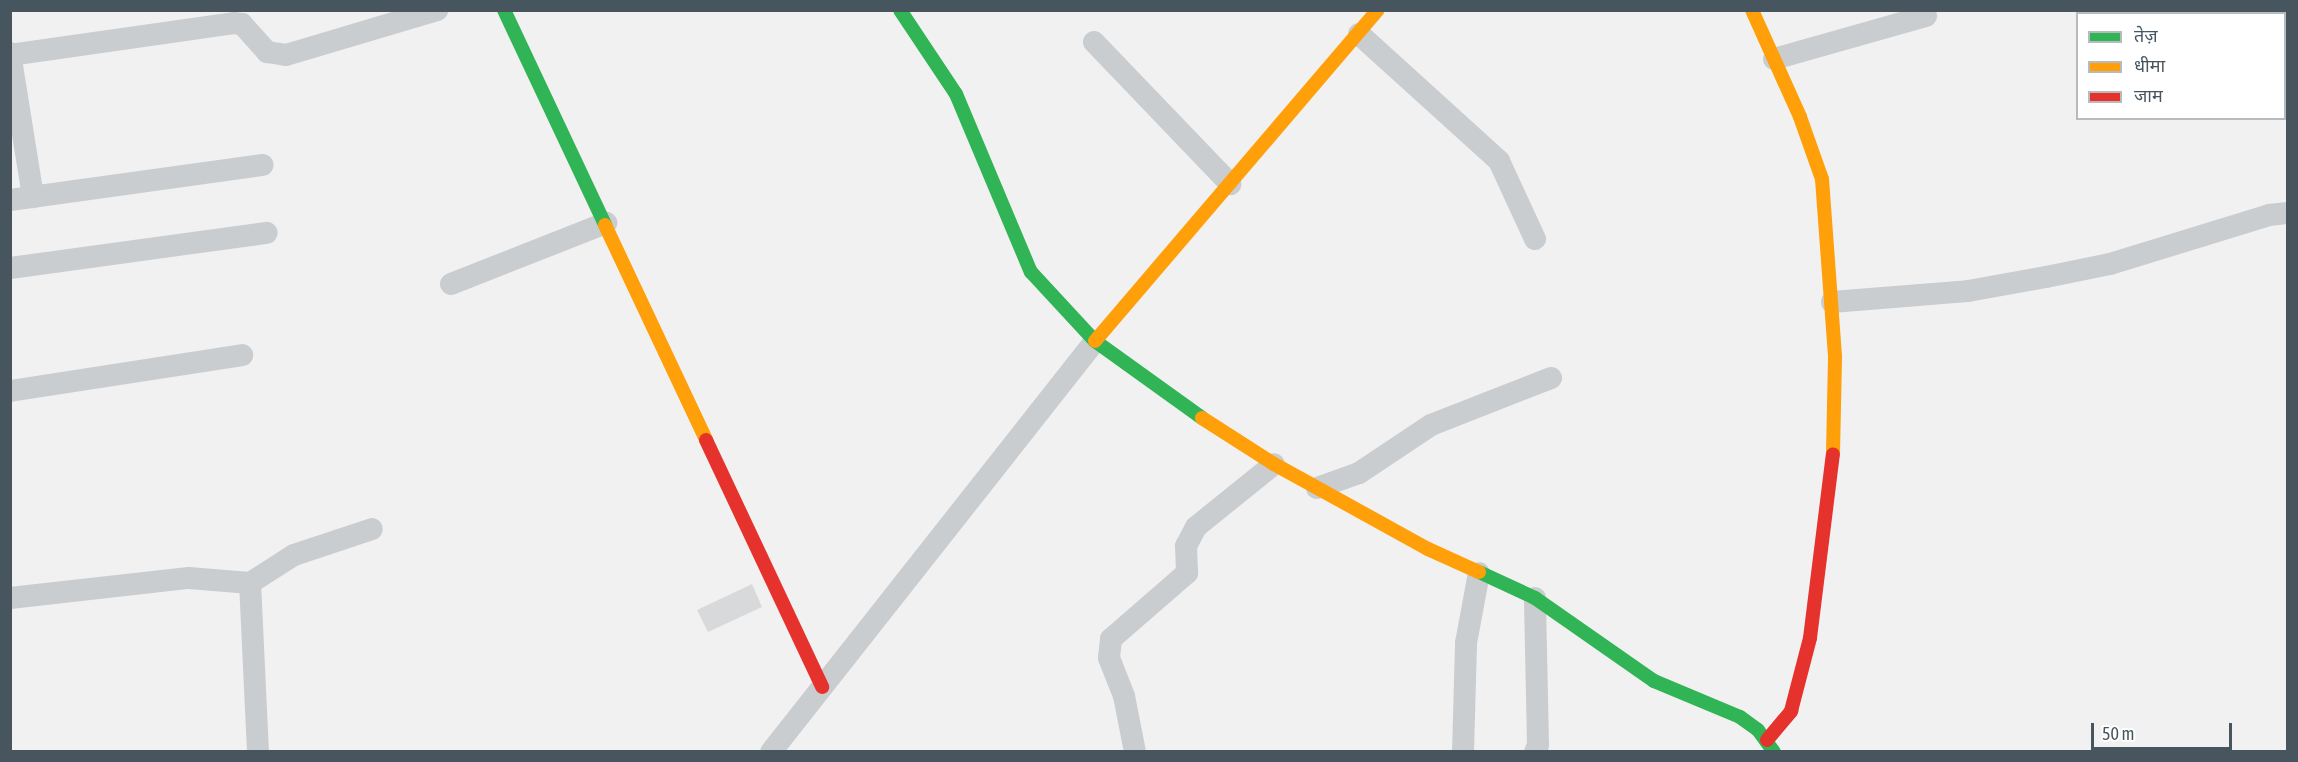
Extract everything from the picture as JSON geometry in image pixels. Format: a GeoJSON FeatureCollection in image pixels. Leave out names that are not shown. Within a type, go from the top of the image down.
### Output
{"type":"FeatureCollection","features":[{"type":"Feature","properties":{"kind":"street"},"geometry":{"type":"LineString","coordinates":[[33,197],[11,55],[234,23],[242,24],[267,52],[286,55],[436,10]]}},
{"type":"Feature","properties":{"kind":"street"},"geometry":{"type":"LineString","coordinates":[[504,10],[822,687]]}},
{"type":"Feature","properties":{"kind":"street"},"geometry":{"type":"LineString","coordinates":[[900,10],[956,94],[1031,272],[1095,341],[1191,411],[1275,464],[1479,573],[1535,598],[1621,661],[1654,681],[1740,717],[1771,746],[1794,704],[1810,638],[1833,461],[1832,302],[1822,179],[1813,147],[1752,10]]}},
{"type":"Feature","properties":{"kind":"street"},"geometry":{"type":"LineString","coordinates":[[771,752],[1095,341],[1378,10]]}},
{"type":"Feature","properties":{"kind":"street"},"geometry":{"type":"LineString","coordinates":[[1774,59],[1926,16]]}},
{"type":"Feature","properties":{"kind":"street"},"geometry":{"type":"LineString","coordinates":[[1359,34],[1499,161],[1535,239]]}},
{"type":"Feature","properties":{"kind":"street"},"geometry":{"type":"LineString","coordinates":[[1094,42],[1230,184]]}},
{"type":"Feature","properties":{"kind":"street"},"geometry":{"type":"LineString","coordinates":[[10,200],[263,165]]}},
{"type":"Feature","properties":{"kind":"street"},"geometry":{"type":"LineString","coordinates":[[1832,302],[1968,291],[2046,277],[2110,264],[2270,215],[2288,213]]}},
{"type":"Feature","properties":{"kind":"street"},"geometry":{"type":"LineString","coordinates":[[451,284],[606,223]]}},
{"type":"Feature","properties":{"kind":"street"},"geometry":{"type":"LineString","coordinates":[[10,268],[267,233]]}},
{"type":"Feature","properties":{"kind":"street"},"geometry":{"type":"LineString","coordinates":[[10,391],[242,355]]}},
{"type":"Feature","properties":{"kind":"street"},"geometry":{"type":"LineString","coordinates":[[1317,488],[1359,473],[1431,425],[1551,378]]}},
{"type":"Feature","properties":{"kind":"street"},"geometry":{"type":"LineString","coordinates":[[1135,752],[1124,696],[1109,658],[1111,639],[1186,573],[1186,546],[1196,527],[1275,464]]}},
{"type":"Feature","properties":{"kind":"street"},"geometry":{"type":"LineString","coordinates":[[10,598],[189,578],[250,583],[294,555],[372,529]]}},
{"type":"Feature","properties":{"kind":"street"},"geometry":{"type":"LineString","coordinates":[[1463,752],[1467,643],[1479,573]]}},
{"type":"Feature","properties":{"kind":"street"},"geometry":{"type":"LineString","coordinates":[[250,583],[258,752]]}},
{"type":"Feature","properties":{"kind":"street"},"geometry":{"type":"LineString","coordinates":[[1535,598],[1538,745],[1535,752]]}},
{"type":"Feature","properties":{"kind":"building"},"geometry":{"type":"Polygon","coordinates":[[[752,584],[762,607],[708,632],[697,610],[752,584]]]}},
{"type":"Feature","properties":{"kind":"traffic: fast"},"geometry":{"type":"LineString","coordinates":[[504,10],[605,225]]}},
{"type":"Feature","properties":{"kind":"traffic: fast"},"geometry":{"type":"LineString","coordinates":[[900,10],[956,94],[1031,272],[1095,341],[1202,418]]}},
{"type":"Feature","properties":{"kind":"traffic: fast"},"geometry":{"type":"LineString","coordinates":[[1479,572],[1535,598],[1654,681],[1740,717],[1758,730],[1774,752]]}},
{"type":"Feature","properties":{"kind":"traffic: slow"},"geometry":{"type":"LineString","coordinates":[[1095,341],[1378,10]]}},
{"type":"Feature","properties":{"kind":"traffic: slow"},"geometry":{"type":"LineString","coordinates":[[1752,10],[1800,117],[1822,179],[1835,358],[1833,454]]}},
{"type":"Feature","properties":{"kind":"traffic: slow"},"geometry":{"type":"LineString","coordinates":[[605,225],[706,440]]}},
{"type":"Feature","properties":{"kind":"traffic: slow"},"geometry":{"type":"LineString","coordinates":[[1202,418],[1274,464],[1428,549],[1479,572]]}},
{"type":"Feature","properties":{"kind":"traffic: jam"},"geometry":{"type":"LineString","coordinates":[[706,440],[822,687]]}},
{"type":"Feature","properties":{"kind":"traffic: jam"},"geometry":{"type":"LineString","coordinates":[[1767,740],[1791,711],[1810,638],[1833,454]]}}]}
